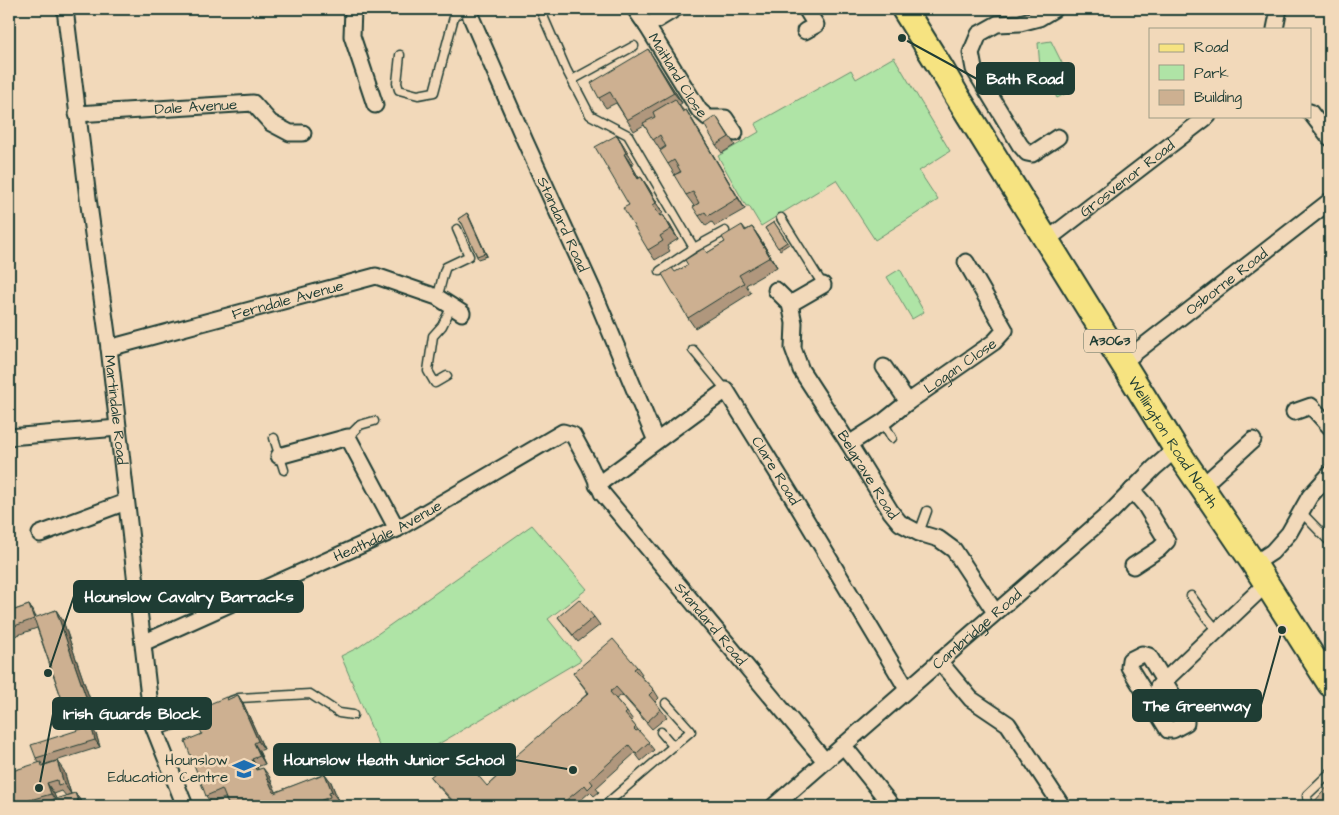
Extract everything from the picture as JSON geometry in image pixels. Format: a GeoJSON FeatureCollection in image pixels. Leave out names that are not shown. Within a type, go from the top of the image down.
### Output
{"type":"FeatureCollection","features":[{"type":"Feature","properties":{"kind":"main road","name":"Wellington Road North"},"geometry":{"type":"LineString","coordinates":[[891,9],[935,71],[957,96]]}},
{"type":"Feature","properties":{"kind":"main road","name":"Wellington Road North"},"geometry":{"type":"LineString","coordinates":[[904,9],[1176,448],[1254,564],[1330,684]]}},
{"type":"Feature","properties":{"kind":"street","name":"Martindale Road"},"geometry":{"type":"LineString","coordinates":[[64,9],[109,348],[152,723],[185,806]]}},
{"type":"Feature","properties":{"kind":"street"},"geometry":{"type":"LineString","coordinates":[[353,9],[352,36],[375,105]]}},
{"type":"Feature","properties":{"kind":"street","name":"Standard Road"},"geometry":{"type":"LineString","coordinates":[[469,9],[525,141],[592,288],[656,441]]}},
{"type":"Feature","properties":{"kind":"street","name":"Maitland Close"},"geometry":{"type":"LineString","coordinates":[[635,9],[699,110],[708,118],[725,118],[735,133]]}},
{"type":"Feature","properties":{"kind":"street","name":"Maitland Close"},"geometry":{"type":"LineString","coordinates":[[647,26],[675,9]]}},
{"type":"Feature","properties":{"kind":"street"},"geometry":{"type":"LineString","coordinates":[[805,31],[816,25],[806,9]]}},
{"type":"Feature","properties":{"kind":"street"},"geometry":{"type":"LineString","coordinates":[[1054,9],[1039,18],[1020,23],[997,24],[979,34],[971,53],[974,69],[1020,145],[1027,153],[1032,154],[1058,137]]}},
{"type":"Feature","properties":{"kind":"street"},"geometry":{"type":"LineString","coordinates":[[1275,28],[1279,9]]}},
{"type":"Feature","properties":{"kind":"street","name":"Dale Avenue"},"geometry":{"type":"LineString","coordinates":[[78,114],[253,103],[271,123],[290,133],[304,133]]}},
{"type":"Feature","properties":{"kind":"street"},"geometry":{"type":"LineString","coordinates":[[1312,115],[1330,138]]}},
{"type":"Feature","properties":{"kind":"street","name":"Grosvenor Road"},"geometry":{"type":"LineString","coordinates":[[1047,240],[1205,118]]}},
{"type":"Feature","properties":{"kind":"street","name":"Osborne Road"},"geometry":{"type":"LineString","coordinates":[[1123,362],[1330,201]]}},
{"type":"Feature","properties":{"kind":"street","name":"Logan Close"},"geometry":{"type":"LineString","coordinates":[[850,444],[994,342],[1005,330],[966,262]]}},
{"type":"Feature","properties":{"kind":"street","name":"Ferndale Avenue"},"geometry":{"type":"LineString","coordinates":[[109,348],[376,276],[437,297],[457,309]]}},
{"type":"Feature","properties":{"kind":"street"},"geometry":{"type":"LineString","coordinates":[[776,290],[790,304],[823,285]]}},
{"type":"Feature","properties":{"kind":"street","name":"Belgrave Road"},"geometry":{"type":"LineString","coordinates":[[790,304],[794,323],[793,348],[801,370],[850,444],[891,512],[900,523],[919,533],[939,539],[954,550],[995,612]]}},
{"type":"Feature","properties":{"kind":"street"},"geometry":{"type":"LineString","coordinates":[[884,367],[908,402]]}},
{"type":"Feature","properties":{"kind":"street"},"geometry":{"type":"LineString","coordinates":[[597,485],[726,390]]}},
{"type":"Feature","properties":{"kind":"street","name":"Clare Road"},"geometry":{"type":"LineString","coordinates":[[726,390],[907,689]]}},
{"type":"Feature","properties":{"kind":"street"},"geometry":{"type":"LineString","coordinates":[[1294,412],[1311,406],[1330,427]]}},
{"type":"Feature","properties":{"kind":"street"},"geometry":{"type":"LineString","coordinates":[[9,437],[118,428]]}},
{"type":"Feature","properties":{"kind":"street","name":"Heathdale Avenue"},"geometry":{"type":"LineString","coordinates":[[143,643],[397,529],[563,432],[573,434],[590,466],[597,485]]}},
{"type":"Feature","properties":{"kind":"street"},"geometry":{"type":"LineString","coordinates":[[281,463],[348,437],[397,529]]}},
{"type":"Feature","properties":{"kind":"street"},"geometry":{"type":"LineString","coordinates":[[1201,487],[1252,440]]}},
{"type":"Feature","properties":{"kind":"street","name":"Cambridge Road"},"geometry":{"type":"LineString","coordinates":[[774,806],[1111,512],[1176,448]]}},
{"type":"Feature","properties":{"kind":"street"},"geometry":{"type":"LineString","coordinates":[[1254,564],[1272,552],[1290,533],[1310,496],[1330,474]]}},
{"type":"Feature","properties":{"kind":"street","name":"Standard Road"},"geometry":{"type":"LineString","coordinates":[[597,485],[825,761]]}},
{"type":"Feature","properties":{"kind":"street"},"geometry":{"type":"LineString","coordinates":[[1132,490],[1145,505],[1167,542],[1159,550],[1133,566]]}},
{"type":"Feature","properties":{"kind":"street"},"geometry":{"type":"LineString","coordinates":[[40,534],[126,502]]}},
{"type":"Feature","properties":{"kind":"street"},"geometry":{"type":"LineString","coordinates":[[1148,697],[1266,584]]}},
{"type":"Feature","properties":{"kind":"street"},"geometry":{"type":"LineString","coordinates":[[1142,654],[1149,656],[1164,681],[1186,717],[1186,723],[1173,730],[1168,730],[1129,666],[1130,660],[1142,654]]}},
{"type":"Feature","properties":{"kind":"street"},"geometry":{"type":"LineString","coordinates":[[939,661],[971,699],[1008,724],[1062,806]]}},
{"type":"Feature","properties":{"kind":"street"},"geometry":{"type":"LineString","coordinates":[[844,745],[892,806]]}},
{"type":"Feature","properties":{"kind":"lane"},"geometry":{"type":"LineString","coordinates":[[400,56],[396,84],[399,90],[418,95],[434,92],[454,17],[460,12],[469,9]]}},
{"type":"Feature","properties":{"kind":"lane"},"geometry":{"type":"LineString","coordinates":[[540,9],[590,115],[628,136],[694,248]]}},
{"type":"Feature","properties":{"kind":"lane"},"geometry":{"type":"LineString","coordinates":[[572,80],[634,46]]}},
{"type":"Feature","properties":{"kind":"lane"},"geometry":{"type":"LineString","coordinates":[[781,218],[823,285]]}},
{"type":"Feature","properties":{"kind":"lane"},"geometry":{"type":"LineString","coordinates":[[437,297],[446,266],[469,256],[457,228]]}},
{"type":"Feature","properties":{"kind":"lane"},"geometry":{"type":"LineString","coordinates":[[660,271],[694,248],[725,231]]}},
{"type":"Feature","properties":{"kind":"lane"},"geometry":{"type":"LineString","coordinates":[[447,376],[435,383],[428,371],[433,336],[457,309]]}},
{"type":"Feature","properties":{"kind":"lane"},"geometry":{"type":"LineString","coordinates":[[693,350],[726,390]]}},
{"type":"Feature","properties":{"kind":"lane"},"geometry":{"type":"LineString","coordinates":[[348,437],[360,425],[374,421]]}},
{"type":"Feature","properties":{"kind":"lane"},"geometry":{"type":"LineString","coordinates":[[883,422],[892,438]]}},
{"type":"Feature","properties":{"kind":"lane"},"geometry":{"type":"LineString","coordinates":[[274,438],[281,463]]}},
{"type":"Feature","properties":{"kind":"lane"},"geometry":{"type":"LineString","coordinates":[[919,533],[926,511]]}},
{"type":"Feature","properties":{"kind":"lane"},"geometry":{"type":"LineString","coordinates":[[1301,512],[1330,542]]}},
{"type":"Feature","properties":{"kind":"lane"},"geometry":{"type":"LineString","coordinates":[[1191,596],[1206,618],[1218,631]]}},
{"type":"Feature","properties":{"kind":"lane"},"geometry":{"type":"LineString","coordinates":[[155,731],[177,724],[198,712],[239,698],[310,694],[339,713],[353,715]]}},
{"type":"Feature","properties":{"kind":"lane"},"geometry":{"type":"LineString","coordinates":[[604,806],[691,731],[666,702]]}},
{"type":"Feature","properties":{"kind":"lane"},"geometry":{"type":"LineString","coordinates":[[661,732],[673,746]]}},
{"type":"Feature","properties":{"kind":"lane"},"geometry":{"type":"LineString","coordinates":[[1311,806],[1308,804],[1307,795],[1330,773]]}},
{"type":"Feature","properties":{"kind":"green space"},"geometry":{"type":"Polygon","coordinates":[[[1051,41],[1075,89],[1057,98],[1040,68],[1038,43],[1051,41]]]}},
{"type":"Feature","properties":{"kind":"green space"},"geometry":{"type":"Polygon","coordinates":[[[894,57],[950,151],[919,171],[938,200],[875,240],[836,180],[761,226],[749,206],[746,206],[718,156],[759,132],[755,124],[851,70],[856,79],[894,57]]]}},
{"type":"Feature","properties":{"kind":"green space"},"geometry":{"type":"Polygon","coordinates":[[[900,269],[924,312],[912,319],[887,277],[900,269]]]}},
{"type":"Feature","properties":{"kind":"green space"},"geometry":{"type":"Polygon","coordinates":[[[532,525],[587,589],[548,619],[581,660],[415,758],[385,760],[341,656],[359,647],[532,525]]]}},
{"type":"Feature","properties":{"kind":"building"},"geometry":{"type":"Polygon","coordinates":[[[648,49],[674,93],[627,120],[610,92],[599,98],[591,83],[648,49]]]}},
{"type":"Feature","properties":{"kind":"building"},"geometry":{"type":"Polygon","coordinates":[[[675,99],[683,112],[686,110],[738,198],[708,216],[705,212],[699,216],[693,207],[699,203],[693,192],[686,195],[674,175],[681,172],[674,160],[668,164],[660,151],[666,147],[660,135],[653,140],[643,123],[655,117],[653,112],[675,99]]]}},
{"type":"Feature","properties":{"kind":"building"},"geometry":{"type":"Polygon","coordinates":[[[716,116],[729,137],[716,145],[704,124],[716,116]]]}},
{"type":"Feature","properties":{"kind":"building"},"geometry":{"type":"Polygon","coordinates":[[[617,135],[626,153],[624,154],[638,179],[641,177],[656,203],[653,205],[660,216],[663,215],[671,229],[660,236],[663,241],[648,250],[623,208],[629,205],[595,147],[617,135]]]}},
{"type":"Feature","properties":{"kind":"building"},"geometry":{"type":"Polygon","coordinates":[[[467,213],[485,253],[477,256],[462,223],[458,219],[467,213]]]}},
{"type":"Feature","properties":{"kind":"building"},"geometry":{"type":"Polygon","coordinates":[[[774,222],[787,242],[778,248],[765,228],[774,222]]]}},
{"type":"Feature","properties":{"kind":"building"},"geometry":{"type":"Polygon","coordinates":[[[742,225],[745,231],[752,227],[770,257],[739,275],[744,283],[688,318],[662,274],[672,268],[675,272],[688,265],[685,260],[704,248],[707,253],[725,242],[722,237],[742,225]]]}},
{"type":"Feature","properties":{"kind":"building"},"geometry":{"type":"Polygon","coordinates":[[[579,599],[594,617],[573,635],[558,617],[579,599]]]}},
{"type":"Feature","properties":{"kind":"building"},"geometry":{"type":"Polygon","coordinates":[[[29,605],[34,619],[9,628],[9,612],[29,605]]]}},
{"type":"Feature","properties":{"kind":"building"},"geometry":{"type":"Polygon","coordinates":[[[56,610],[88,703],[66,711],[34,618],[56,610]]]}},
{"type":"Feature","properties":{"kind":"building"},"geometry":{"type":"Polygon","coordinates":[[[613,639],[637,667],[634,669],[654,690],[649,695],[661,709],[647,722],[616,687],[610,692],[627,712],[625,714],[636,727],[634,729],[638,730],[649,742],[636,754],[629,745],[590,780],[593,784],[588,789],[585,785],[559,806],[458,806],[430,777],[459,753],[487,786],[499,775],[497,772],[589,693],[573,673],[613,639]]]}},
{"type":"Feature","properties":{"kind":"building"},"geometry":{"type":"Polygon","coordinates":[[[238,695],[258,741],[254,743],[260,756],[252,759],[256,770],[263,768],[274,793],[325,774],[332,792],[329,793],[330,797],[311,804],[312,806],[229,806],[222,789],[206,796],[185,741],[202,734],[193,711],[226,697],[227,700],[238,695]]]}},
{"type":"Feature","properties":{"kind":"building"},"geometry":{"type":"Polygon","coordinates":[[[91,726],[95,740],[36,758],[31,745],[91,726]]]}},
{"type":"Feature","properties":{"kind":"building"},"geometry":{"type":"Polygon","coordinates":[[[57,761],[64,784],[58,786],[57,780],[47,783],[51,794],[9,806],[9,772],[41,762],[42,766],[57,761]]]}},
{"type":"Feature","properties":{"kind":"building"},"geometry":{"type":"Polygon","coordinates":[[[1330,784],[1330,806],[1318,806],[1314,802],[1330,784]]]}},
{"type":"Feature","properties":{"kind":"building"},"geometry":{"type":"Polygon","coordinates":[[[75,793],[78,801],[74,802],[76,806],[51,806],[49,801],[75,793]]]}},
{"type":"Feature","properties":{"kind":"place","name":"Bath Road"},"geometry":{"type":"Point","coordinates":[902,38]}},
{"type":"Feature","properties":{"kind":"place","name":"The Greenway"},"geometry":{"type":"Point","coordinates":[1282,630]}},
{"type":"Feature","properties":{"kind":"place","name":"Hounslow Cavalry Barracks"},"geometry":{"type":"Point","coordinates":[48,673]}},
{"type":"Feature","properties":{"kind":"place","name":"Hounslow Education Centre"},"geometry":{"type":"Point","coordinates":[244,769]}},
{"type":"Feature","properties":{"kind":"place","name":"Hounslow Heath Junior School"},"geometry":{"type":"Point","coordinates":[573,770]}},
{"type":"Feature","properties":{"kind":"place","name":"Irish Guards Block"},"geometry":{"type":"Point","coordinates":[39,788]}}]}
